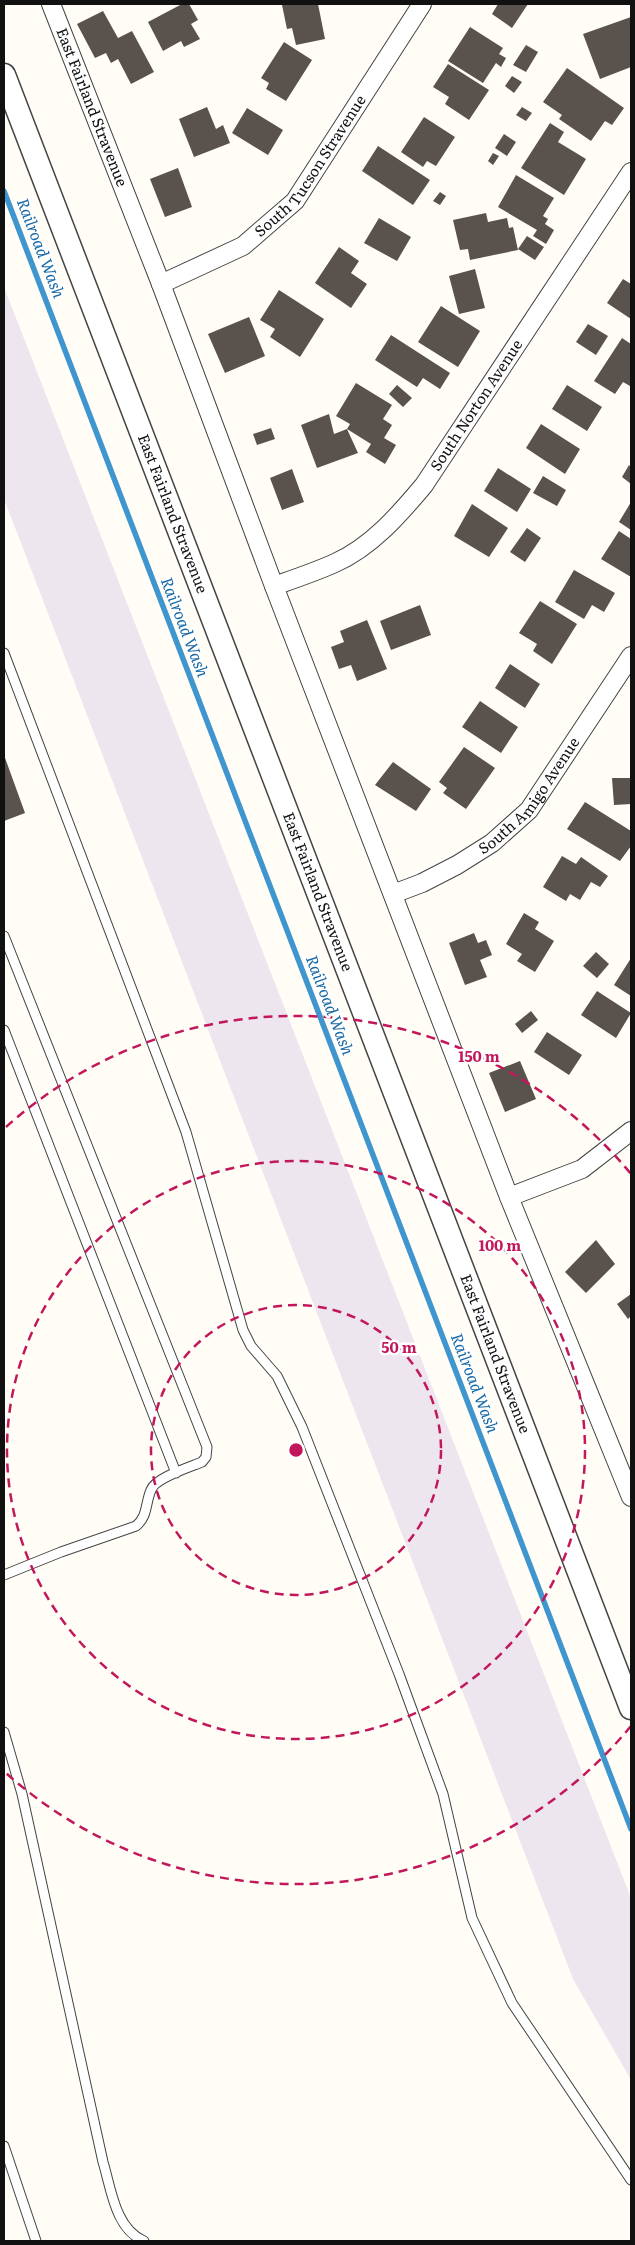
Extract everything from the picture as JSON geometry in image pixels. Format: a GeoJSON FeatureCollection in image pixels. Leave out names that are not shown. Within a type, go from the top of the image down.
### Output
{"type":"FeatureCollection","features":[{"type":"Feature","properties":{"kind":"street","name":"East Fairland Stravenue"},"geometry":{"type":"LineString","coordinates":[[51,4],[161,284],[274,586],[509,1197],[631,1497]]}},
{"type":"Feature","properties":{"kind":"street","name":"South Tucson Stravenue"},"geometry":{"type":"LineString","coordinates":[[161,284],[243,246],[295,202],[422,4]]}},
{"type":"Feature","properties":{"kind":"street","name":"East Fairland Stravenue"},"geometry":{"type":"LineString","coordinates":[[4,75],[631,1708]]}},
{"type":"Feature","properties":{"kind":"street","name":"South Norton Avenue"},"geometry":{"type":"LineString","coordinates":[[274,586],[336,562],[363,547],[406,506],[424,485],[631,172]]}},
{"type":"Feature","properties":{"kind":"street","name":"South Amigo Avenue"},"geometry":{"type":"LineString","coordinates":[[393,894],[422,883],[457,865],[492,843],[529,810],[631,656]]}},
{"type":"Feature","properties":{"kind":"street"},"geometry":{"type":"LineString","coordinates":[[509,1197],[582,1169],[631,1132]]}},
{"type":"Feature","properties":{"kind":"lane"},"geometry":{"type":"LineString","coordinates":[[4,653],[186,1132],[243,1330],[251,1346],[277,1376],[302,1427],[399,1674],[443,1794],[472,1918],[512,2003],[631,2180]]}},
{"type":"Feature","properties":{"kind":"lane"},"geometry":{"type":"LineString","coordinates":[[4,936],[207,1447],[206,1457],[202,1462],[158,1482],[151,1489],[142,1521],[136,1526],[60,1552],[4,1575]]}},
{"type":"Feature","properties":{"kind":"lane"},"geometry":{"type":"LineString","coordinates":[[4,1030],[176,1473]]}},
{"type":"Feature","properties":{"kind":"lane"},"geometry":{"type":"LineString","coordinates":[[4,1732],[22,1794],[103,2162],[120,2218],[129,2232],[144,2241]]}},
{"type":"Feature","properties":{"kind":"lane"},"geometry":{"type":"LineString","coordinates":[[4,2146],[36,2241]]}},
{"type":"Feature","properties":{"kind":"shaded area"},"geometry":{"type":"Polygon","coordinates":[[[4,287],[631,1898],[631,2080],[573,1979],[4,499],[4,287]]]}},
{"type":"Feature","properties":{"kind":"building"},"geometry":{"type":"Polygon","coordinates":[[[182,4],[189,4],[198,20],[191,24],[200,39],[184,47],[181,41],[163,51],[148,22],[182,4]]]}},
{"type":"Feature","properties":{"kind":"building"},"geometry":{"type":"Polygon","coordinates":[[[318,4],[325,39],[296,45],[292,28],[287,29],[282,5],[318,4]]]}},
{"type":"Feature","properties":{"kind":"building"},"geometry":{"type":"Polygon","coordinates":[[[498,4],[528,4],[512,28],[492,14],[498,4]]]}},
{"type":"Feature","properties":{"kind":"building"},"geometry":{"type":"Polygon","coordinates":[[[103,11],[118,38],[132,31],[154,72],[131,84],[118,59],[111,63],[106,53],[95,58],[77,24],[103,11]]]}},
{"type":"Feature","properties":{"kind":"building"},"geometry":{"type":"Polygon","coordinates":[[[631,17],[631,67],[600,79],[583,34],[631,17]]]}},
{"type":"Feature","properties":{"kind":"building"},"geometry":{"type":"Polygon","coordinates":[[[470,27],[503,48],[499,54],[506,58],[501,67],[496,63],[483,83],[448,61],[470,27]]]}},
{"type":"Feature","properties":{"kind":"building"},"geometry":{"type":"Polygon","coordinates":[[[284,42],[312,60],[286,101],[266,89],[269,83],[261,78],[284,42]]]}},
{"type":"Feature","properties":{"kind":"building"},"geometry":{"type":"Polygon","coordinates":[[[526,45],[538,52],[526,72],[513,65],[526,45]]]}},
{"type":"Feature","properties":{"kind":"building"},"geometry":{"type":"Polygon","coordinates":[[[448,64],[489,90],[469,120],[445,104],[449,97],[433,87],[448,64]]]}},
{"type":"Feature","properties":{"kind":"building"},"geometry":{"type":"Polygon","coordinates":[[[567,68],[624,108],[612,125],[605,121],[591,141],[559,119],[562,115],[543,102],[567,68]]]}},
{"type":"Feature","properties":{"kind":"building"},"geometry":{"type":"Polygon","coordinates":[[[512,76],[522,82],[514,93],[505,86],[512,76]]]}},
{"type":"Feature","properties":{"kind":"building"},"geometry":{"type":"Polygon","coordinates":[[[207,107],[216,129],[223,125],[230,143],[194,157],[179,119],[207,107]]]}},
{"type":"Feature","properties":{"kind":"building"},"geometry":{"type":"Polygon","coordinates":[[[522,107],[532,113],[526,121],[516,115],[522,107]]]}},
{"type":"Feature","properties":{"kind":"building"},"geometry":{"type":"Polygon","coordinates":[[[247,108],[283,130],[268,155],[232,133],[247,108]]]}},
{"type":"Feature","properties":{"kind":"building"},"geometry":{"type":"Polygon","coordinates":[[[424,117],[455,137],[436,166],[427,161],[423,167],[401,152],[424,117]]]}},
{"type":"Feature","properties":{"kind":"building"},"geometry":{"type":"Polygon","coordinates":[[[550,123],[564,132],[558,142],[586,159],[564,195],[521,168],[550,123]]]}},
{"type":"Feature","properties":{"kind":"building"},"geometry":{"type":"Polygon","coordinates":[[[504,134],[516,142],[507,156],[495,148],[504,134]]]}},
{"type":"Feature","properties":{"kind":"building"},"geometry":{"type":"Polygon","coordinates":[[[378,146],[430,180],[413,205],[362,171],[378,146]]]}},
{"type":"Feature","properties":{"kind":"building"},"geometry":{"type":"Polygon","coordinates":[[[493,153],[499,156],[493,165],[488,161],[493,153]]]}},
{"type":"Feature","properties":{"kind":"building"},"geometry":{"type":"Polygon","coordinates":[[[178,168],[192,207],[165,217],[150,179],[178,168]]]}},
{"type":"Feature","properties":{"kind":"building"},"geometry":{"type":"Polygon","coordinates":[[[516,175],[554,198],[543,216],[548,219],[545,224],[554,230],[546,244],[533,236],[537,230],[498,207],[516,175]]]}},
{"type":"Feature","properties":{"kind":"building"},"geometry":{"type":"Polygon","coordinates":[[[440,192],[446,196],[440,205],[433,201],[440,192]]]}},
{"type":"Feature","properties":{"kind":"building"},"geometry":{"type":"Polygon","coordinates":[[[486,213],[488,222],[507,218],[509,228],[513,227],[518,250],[470,260],[468,249],[460,250],[453,220],[486,213]]]}},
{"type":"Feature","properties":{"kind":"building"},"geometry":{"type":"Polygon","coordinates":[[[379,218],[411,237],[397,261],[364,243],[379,218]]]}},
{"type":"Feature","properties":{"kind":"building"},"geometry":{"type":"Polygon","coordinates":[[[527,236],[544,247],[535,260],[518,249],[527,236]]]}},
{"type":"Feature","properties":{"kind":"building"},"geometry":{"type":"Polygon","coordinates":[[[339,247],[359,261],[351,273],[367,284],[351,308],[315,283],[339,247]]]}},
{"type":"Feature","properties":{"kind":"building"},"geometry":{"type":"Polygon","coordinates":[[[475,269],[485,308],[459,314],[449,276],[475,269]]]}},
{"type":"Feature","properties":{"kind":"building"},"geometry":{"type":"Polygon","coordinates":[[[623,279],[631,284],[631,319],[607,303],[623,279]]]}},
{"type":"Feature","properties":{"kind":"building"},"geometry":{"type":"Polygon","coordinates":[[[279,290],[324,319],[300,357],[270,337],[275,329],[260,320],[279,290]]]}},
{"type":"Feature","properties":{"kind":"building"},"geometry":{"type":"Polygon","coordinates":[[[441,306],[480,331],[458,367],[418,342],[441,306]]]}},
{"type":"Feature","properties":{"kind":"building"},"geometry":{"type":"Polygon","coordinates":[[[249,317],[265,356],[225,373],[208,334],[249,317]]]}},
{"type":"Feature","properties":{"kind":"building"},"geometry":{"type":"Polygon","coordinates":[[[588,324],[608,336],[596,355],[576,342],[588,324]]]}},
{"type":"Feature","properties":{"kind":"building"},"geometry":{"type":"Polygon","coordinates":[[[391,335],[450,373],[440,389],[423,378],[417,387],[375,360],[391,335]]]}},
{"type":"Feature","properties":{"kind":"building"},"geometry":{"type":"Polygon","coordinates":[[[622,338],[631,344],[631,384],[630,386],[623,382],[615,394],[594,381],[622,338]]]}},
{"type":"Feature","properties":{"kind":"building"},"geometry":{"type":"Polygon","coordinates":[[[356,383],[392,405],[383,419],[392,425],[384,438],[396,445],[385,464],[366,452],[371,444],[347,429],[350,424],[336,416],[356,383]]]}},
{"type":"Feature","properties":{"kind":"building"},"geometry":{"type":"Polygon","coordinates":[[[397,385],[412,398],[403,407],[389,394],[397,385]]]}},
{"type":"Feature","properties":{"kind":"building"},"geometry":{"type":"Polygon","coordinates":[[[567,385],[602,407],[587,431],[552,409],[567,385]]]}},
{"type":"Feature","properties":{"kind":"building"},"geometry":{"type":"Polygon","coordinates":[[[329,414],[334,434],[347,429],[358,453],[317,468],[301,425],[329,414]]]}},
{"type":"Feature","properties":{"kind":"building"},"geometry":{"type":"Polygon","coordinates":[[[541,424],[580,449],[565,474],[526,448],[541,424]]]}},
{"type":"Feature","properties":{"kind":"building"},"geometry":{"type":"Polygon","coordinates":[[[271,428],[275,439],[257,445],[253,434],[271,428]]]}},
{"type":"Feature","properties":{"kind":"building"},"geometry":{"type":"Polygon","coordinates":[[[629,465],[631,467],[631,484],[622,477],[629,465]]]}},
{"type":"Feature","properties":{"kind":"building"},"geometry":{"type":"Polygon","coordinates":[[[498,468],[531,489],[517,512],[484,491],[498,468]]]}},
{"type":"Feature","properties":{"kind":"building"},"geometry":{"type":"Polygon","coordinates":[[[292,469],[304,502],[282,510],[270,478],[292,469]]]}},
{"type":"Feature","properties":{"kind":"building"},"geometry":{"type":"Polygon","coordinates":[[[543,476],[566,490],[557,506],[533,493],[543,476]]]}},
{"type":"Feature","properties":{"kind":"building"},"geometry":{"type":"Polygon","coordinates":[[[631,502],[631,530],[619,522],[631,502]]]}},
{"type":"Feature","properties":{"kind":"building"},"geometry":{"type":"Polygon","coordinates":[[[472,504],[508,528],[489,557],[454,536],[472,504]]]}},
{"type":"Feature","properties":{"kind":"building"},"geometry":{"type":"Polygon","coordinates":[[[527,528],[541,538],[525,562],[510,552],[527,528]]]}},
{"type":"Feature","properties":{"kind":"building"},"geometry":{"type":"Polygon","coordinates":[[[619,531],[631,539],[631,577],[601,559],[619,531]]]}},
{"type":"Feature","properties":{"kind":"building"},"geometry":{"type":"Polygon","coordinates":[[[574,570],[615,593],[604,612],[592,605],[584,619],[555,602],[574,570]]]}},
{"type":"Feature","properties":{"kind":"building"},"geometry":{"type":"Polygon","coordinates":[[[540,601],[577,624],[552,664],[533,651],[537,644],[519,633],[540,601]]]}},
{"type":"Feature","properties":{"kind":"building"},"geometry":{"type":"Polygon","coordinates":[[[420,605],[431,635],[391,650],[380,621],[420,605]]]}},
{"type":"Feature","properties":{"kind":"building"},"geometry":{"type":"Polygon","coordinates":[[[367,620],[387,669],[357,681],[351,665],[339,669],[331,647],[344,642],[340,631],[367,620]]]}},
{"type":"Feature","properties":{"kind":"building"},"geometry":{"type":"Polygon","coordinates":[[[510,664],[540,684],[525,708],[495,688],[510,664]]]}},
{"type":"Feature","properties":{"kind":"building"},"geometry":{"type":"Polygon","coordinates":[[[480,701],[518,727],[501,753],[462,727],[480,701]]]}},
{"type":"Feature","properties":{"kind":"building"},"geometry":{"type":"Polygon","coordinates":[[[464,747],[495,768],[466,809],[443,793],[447,788],[439,782],[464,747]]]}},
{"type":"Feature","properties":{"kind":"building"},"geometry":{"type":"Polygon","coordinates":[[[4,755],[25,813],[4,821],[4,755]]]}},
{"type":"Feature","properties":{"kind":"building"},"geometry":{"type":"Polygon","coordinates":[[[393,762],[431,789],[416,811],[375,785],[393,762]]]}},
{"type":"Feature","properties":{"kind":"building"},"geometry":{"type":"Polygon","coordinates":[[[612,778],[631,778],[631,804],[614,805],[612,778]]]}},
{"type":"Feature","properties":{"kind":"building"},"geometry":{"type":"Polygon","coordinates":[[[585,802],[631,831],[631,846],[620,861],[567,829],[585,802]]]}},
{"type":"Feature","properties":{"kind":"building"},"geometry":{"type":"Polygon","coordinates":[[[562,856],[576,864],[581,857],[608,876],[600,887],[591,882],[580,900],[570,894],[566,901],[543,887],[562,856]]]}},
{"type":"Feature","properties":{"kind":"building"},"geometry":{"type":"Polygon","coordinates":[[[524,913],[539,922],[535,929],[554,941],[535,972],[517,961],[522,954],[506,944],[524,913]]]}},
{"type":"Feature","properties":{"kind":"building"},"geometry":{"type":"Polygon","coordinates":[[[474,933],[478,943],[486,940],[492,955],[480,960],[487,977],[465,985],[449,943],[474,933]]]}},
{"type":"Feature","properties":{"kind":"building"},"geometry":{"type":"Polygon","coordinates":[[[596,952],[609,964],[597,978],[583,966],[596,952]]]}},
{"type":"Feature","properties":{"kind":"building"},"geometry":{"type":"Polygon","coordinates":[[[631,958],[631,996],[614,985],[631,958]]]}},
{"type":"Feature","properties":{"kind":"building"},"geometry":{"type":"Polygon","coordinates":[[[597,991],[631,1013],[616,1038],[581,1015],[597,991]]]}},
{"type":"Feature","properties":{"kind":"building"},"geometry":{"type":"Polygon","coordinates":[[[531,1011],[538,1020],[522,1033],[515,1024],[531,1011]]]}},
{"type":"Feature","properties":{"kind":"building"},"geometry":{"type":"Polygon","coordinates":[[[547,1032],[582,1055],[569,1075],[534,1052],[547,1032]]]}},
{"type":"Feature","properties":{"kind":"building"},"geometry":{"type":"Polygon","coordinates":[[[520,1061],[536,1099],[505,1112],[489,1073],[520,1061]]]}},
{"type":"Feature","properties":{"kind":"building"},"geometry":{"type":"Polygon","coordinates":[[[596,1240],[615,1264],[586,1293],[565,1272],[596,1240]]]}},
{"type":"Feature","properties":{"kind":"building"},"geometry":{"type":"Polygon","coordinates":[[[631,1294],[631,1316],[628,1319],[617,1304],[631,1294]]]}},
{"type":"Feature","properties":{"kind":"waterway","name":"Railroad Wash"},"geometry":{"type":"LineString","coordinates":[[4,191],[631,1829]]}}]}
